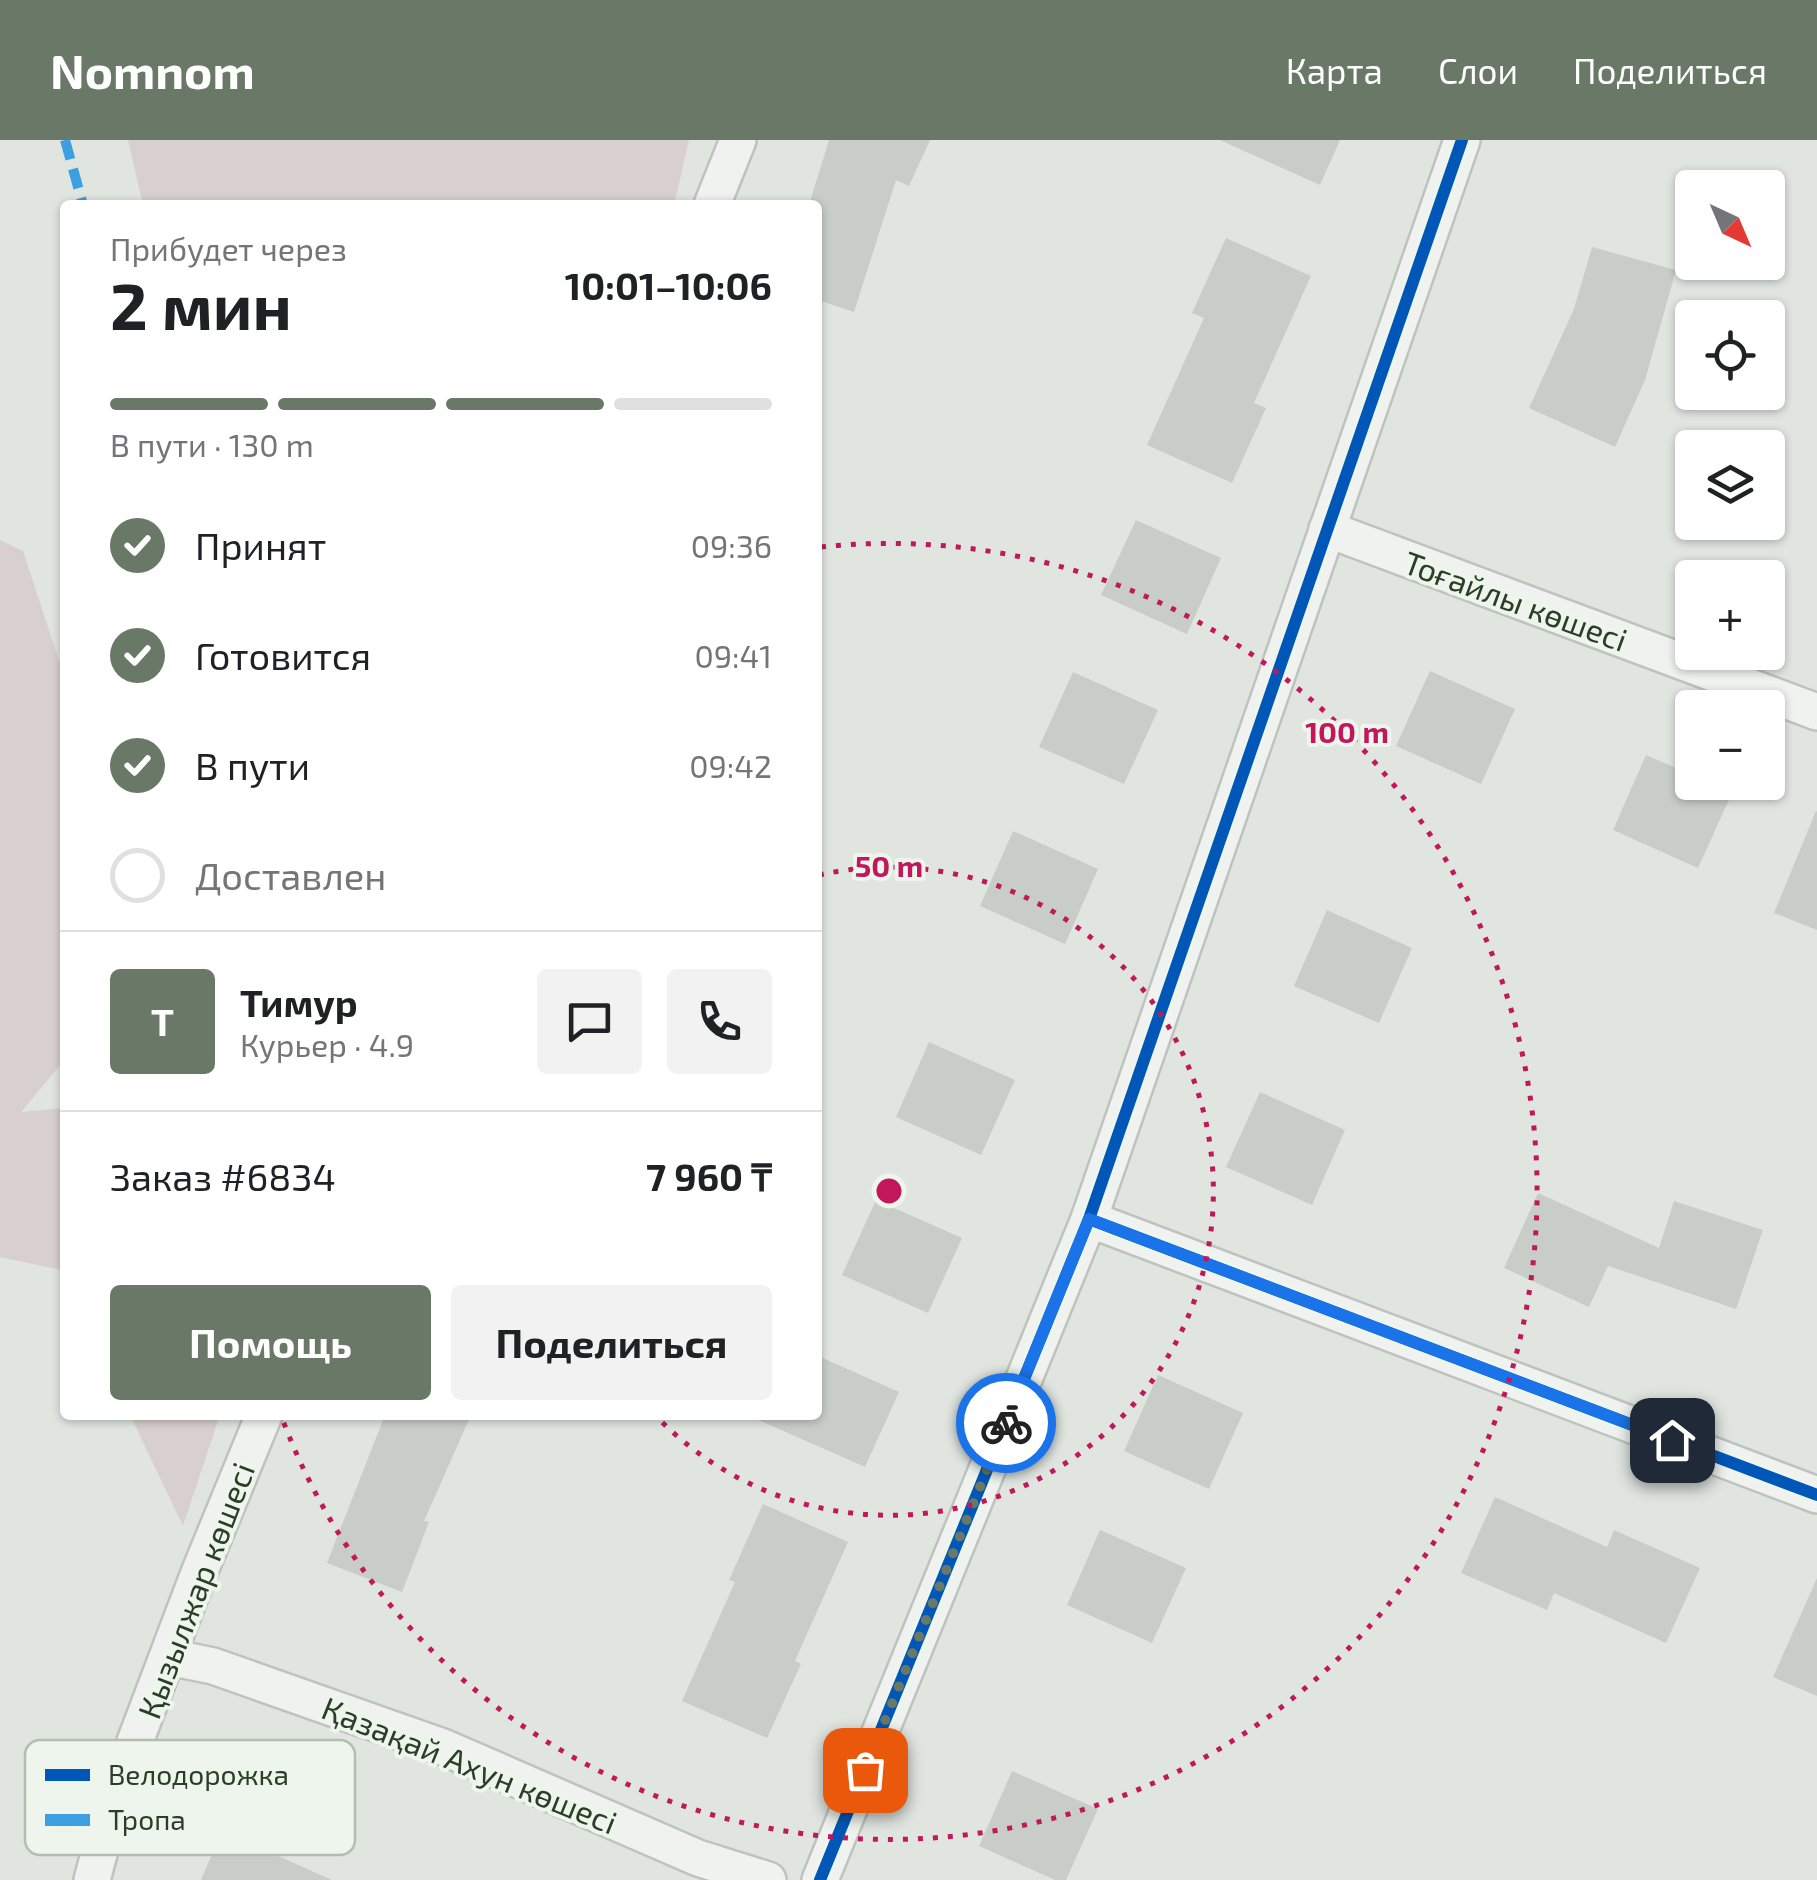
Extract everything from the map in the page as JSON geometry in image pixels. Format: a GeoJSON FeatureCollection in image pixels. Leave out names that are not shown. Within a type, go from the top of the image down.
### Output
{"type":"FeatureCollection","features":[{"type":"Feature","properties":{"kind":"street"},"geometry":{"type":"LineString","coordinates":[[714,200],[738,140]]}},
{"type":"Feature","properties":{"kind":"street"},"geometry":{"type":"LineString","coordinates":[[820,1880],[1089,1219],[1462,140]]}},
{"type":"Feature","properties":{"kind":"street","name":"Тоғайлы көшесі"},"geometry":{"type":"LineString","coordinates":[[1327,530],[1817,712]]}},
{"type":"Feature","properties":{"kind":"street"},"geometry":{"type":"LineString","coordinates":[[1089,1219],[1817,1495]]}},
{"type":"Feature","properties":{"kind":"street","name":"Қызылжар көшесі"},"geometry":{"type":"LineString","coordinates":[[136,1740],[262,1420]]}},
{"type":"Feature","properties":{"kind":"street","name":"Қазақай Ахун көшесі"},"geometry":{"type":"LineString","coordinates":[[168,1658],[213,1666],[443,1746],[698,1858],[768,1880]]}},
{"type":"Feature","properties":{"kind":"street","name":"Қызылжар көшесі"},"geometry":{"type":"LineString","coordinates":[[92,1880],[99,1855]]}},
{"type":"Feature","properties":{"kind":"shaded area"},"geometry":{"type":"Polygon","coordinates":[[[128,140],[689,140],[675,200],[142,200],[128,140]]]}},
{"type":"Feature","properties":{"kind":"shaded area"},"geometry":{"type":"Polygon","coordinates":[[[0,540],[23,551],[60,664],[60,1065],[21,1112],[60,1108],[60,1270],[0,1257],[0,540]]]}},
{"type":"Feature","properties":{"kind":"shaded area"},"geometry":{"type":"Polygon","coordinates":[[[132,1420],[218,1420],[183,1526],[132,1420]]]}},
{"type":"Feature","properties":{"kind":"building"},"geometry":{"type":"Polygon","coordinates":[[[829,140],[930,140],[909,186],[896,180],[854,312],[822,301],[822,200],[811,200],[829,140]]]}},
{"type":"Feature","properties":{"kind":"building"},"geometry":{"type":"Polygon","coordinates":[[[1220,140],[1340,140],[1320,185],[1220,140]]]}},
{"type":"Feature","properties":{"kind":"building"},"geometry":{"type":"Polygon","coordinates":[[[1226,238],[1311,276],[1254,403],[1266,408],[1232,483],[1147,445],[1204,318],[1192,313],[1226,238]]]}},
{"type":"Feature","properties":{"kind":"building"},"geometry":{"type":"Polygon","coordinates":[[[1592,247],[1675,270],[1645,380],[1615,447],[1529,408],[1574,309],[1592,247]]]}},
{"type":"Feature","properties":{"kind":"building"},"geometry":{"type":"Polygon","coordinates":[[[1136,520],[1221,558],[1187,634],[1101,595],[1136,520]]]}},
{"type":"Feature","properties":{"kind":"building"},"geometry":{"type":"Polygon","coordinates":[[[1430,671],[1515,709],[1481,784],[1396,746],[1430,671]]]}},
{"type":"Feature","properties":{"kind":"building"},"geometry":{"type":"Polygon","coordinates":[[[1073,672],[1158,710],[1124,784],[1039,747],[1073,672]]]}},
{"type":"Feature","properties":{"kind":"building"},"geometry":{"type":"Polygon","coordinates":[[[1646,755],[1675,768],[1675,800],[1729,800],[1698,868],[1613,830],[1646,755]]]}},
{"type":"Feature","properties":{"kind":"building"},"geometry":{"type":"Polygon","coordinates":[[[1817,812],[1817,930],[1774,913],[1817,812]]]}},
{"type":"Feature","properties":{"kind":"building"},"geometry":{"type":"Polygon","coordinates":[[[1013,831],[1098,869],[1065,944],[980,906],[1013,831]]]}},
{"type":"Feature","properties":{"kind":"building"},"geometry":{"type":"Polygon","coordinates":[[[1327,910],[1412,948],[1379,1023],[1294,986],[1327,910]]]}},
{"type":"Feature","properties":{"kind":"building"},"geometry":{"type":"Polygon","coordinates":[[[929,1042],[1015,1080],[981,1155],[896,1117],[929,1042]]]}},
{"type":"Feature","properties":{"kind":"building"},"geometry":{"type":"Polygon","coordinates":[[[1260,1092],[1345,1130],[1312,1205],[1226,1167],[1260,1092]]]}},
{"type":"Feature","properties":{"kind":"building"},"geometry":{"type":"Polygon","coordinates":[[[1538,1193],[1659,1248],[1674,1201],[1763,1230],[1736,1309],[1608,1266],[1589,1307],[1504,1268],[1538,1193]]]}},
{"type":"Feature","properties":{"kind":"building"},"geometry":{"type":"Polygon","coordinates":[[[876,1200],[962,1238],[928,1313],[842,1275],[876,1200]]]}},
{"type":"Feature","properties":{"kind":"building"},"geometry":{"type":"Polygon","coordinates":[[[822,1358],[899,1392],[865,1467],[758,1420],[822,1420],[822,1358]]]}},
{"type":"Feature","properties":{"kind":"building"},"geometry":{"type":"Polygon","coordinates":[[[1158,1375],[1243,1413],[1209,1489],[1124,1451],[1158,1375]]]}},
{"type":"Feature","properties":{"kind":"building"},"geometry":{"type":"Polygon","coordinates":[[[383,1420],[469,1420],[424,1521],[429,1522],[402,1592],[327,1563],[383,1420]]]}},
{"type":"Feature","properties":{"kind":"building"},"geometry":{"type":"Polygon","coordinates":[[[1495,1497],[1607,1547],[1614,1530],[1700,1568],[1666,1643],[1554,1593],[1547,1610],[1461,1573],[1495,1497]]]}},
{"type":"Feature","properties":{"kind":"building"},"geometry":{"type":"Polygon","coordinates":[[[763,1504],[848,1542],[795,1661],[801,1664],[767,1738],[682,1701],[735,1582],[729,1580],[763,1504]]]}},
{"type":"Feature","properties":{"kind":"building"},"geometry":{"type":"Polygon","coordinates":[[[1100,1530],[1186,1568],[1152,1643],[1067,1605],[1100,1530]]]}},
{"type":"Feature","properties":{"kind":"building"},"geometry":{"type":"Polygon","coordinates":[[[1817,1578],[1817,1696],[1773,1677],[1817,1578]]]}},
{"type":"Feature","properties":{"kind":"building"},"geometry":{"type":"Polygon","coordinates":[[[1012,1771],[1098,1809],[1066,1880],[1055,1880],[979,1846],[1012,1771]]]}},
{"type":"Feature","properties":{"kind":"building"},"geometry":{"type":"Polygon","coordinates":[[[212,1855],[276,1855],[332,1880],[201,1880],[212,1855]]]}},
{"type":"Feature","properties":{"kind":"marked path"},"geometry":{"type":"LineString","coordinates":[[65,140],[82,200]]}},
{"type":"Feature","properties":{"kind":"cycle path"},"geometry":{"type":"LineString","coordinates":[[820,1880],[1089,1219],[1462,140]]}},
{"type":"Feature","properties":{"kind":"cycle path"},"geometry":{"type":"LineString","coordinates":[[1089,1219],[1817,1495]]}},
{"type":"Feature","properties":{"kind":"way so far"},"geometry":{"type":"LineString","coordinates":[[865,1770],[1006,1423]]}},
{"type":"Feature","properties":{"kind":"route"},"geometry":{"type":"LineString","coordinates":[[1006,1423],[1089,1219],[1672,1440]]}}]}
